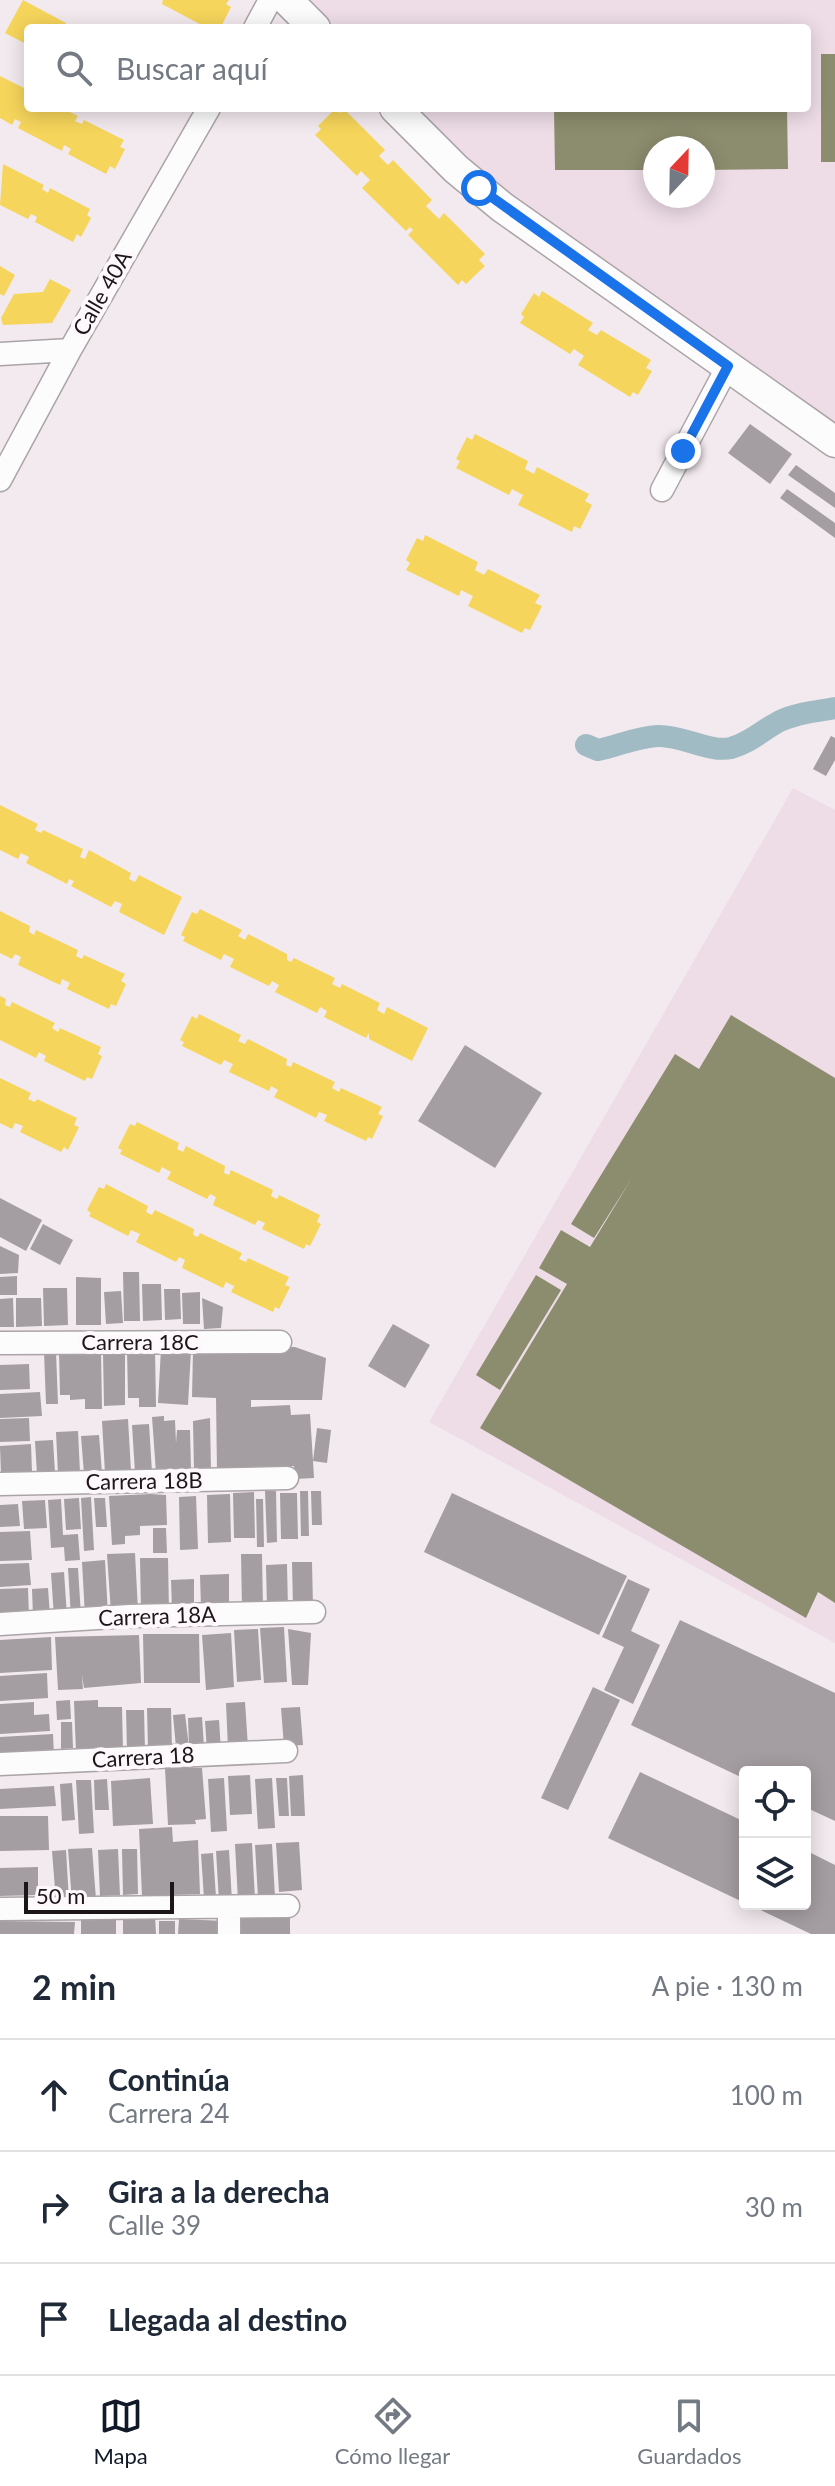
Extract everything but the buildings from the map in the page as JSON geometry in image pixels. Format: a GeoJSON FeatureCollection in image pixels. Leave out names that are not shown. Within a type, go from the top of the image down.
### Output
{"type":"FeatureCollection","features":[{"type":"Feature","properties":{"kind":"street"},"geometry":{"type":"LineString","coordinates":[[257,24],[270,0]]}},
{"type":"Feature","properties":{"kind":"street"},"geometry":{"type":"LineString","coordinates":[[287,0],[311,24]]}},
{"type":"Feature","properties":{"kind":"street","name":"Calle 40A"},"geometry":{"type":"LineString","coordinates":[[0,480],[70,350],[207,112]]}},
{"type":"Feature","properties":{"kind":"street"},"geometry":{"type":"LineString","coordinates":[[399,112],[456,169],[502,207],[835,442]]}},
{"type":"Feature","properties":{"kind":"street"},"geometry":{"type":"LineString","coordinates":[[0,354],[70,350]]}},
{"type":"Feature","properties":{"kind":"street"},"geometry":{"type":"LineString","coordinates":[[662,490],[728,366]]}},
{"type":"Feature","properties":{"kind":"street","name":"Carrera 18C"},"geometry":{"type":"LineString","coordinates":[[0,1343],[280,1342]]}},
{"type":"Feature","properties":{"kind":"street","name":"Carrera 18B"},"geometry":{"type":"LineString","coordinates":[[0,1484],[287,1478]]}},
{"type":"Feature","properties":{"kind":"street","name":"Carrera 18A"},"geometry":{"type":"LineString","coordinates":[[0,1624],[130,1616],[314,1612]]}},
{"type":"Feature","properties":{"kind":"street","name":"Carrera 18"},"geometry":{"type":"LineString","coordinates":[[0,1764],[286,1751]]}},
{"type":"Feature","properties":{"kind":"street"},"geometry":{"type":"LineString","coordinates":[[0,1909],[288,1906]]}},
{"type":"Feature","properties":{"kind":"street"},"geometry":{"type":"LineString","coordinates":[[229,1907],[229,1934]]}},
{"type":"Feature","properties":{"kind":"shaded area"},"geometry":{"type":"Polygon","coordinates":[[[307,0],[835,0],[835,427],[486,180],[416,112],[811,112],[811,24],[330,24],[307,0]]]}},
{"type":"Feature","properties":{"kind":"shaded area"},"geometry":{"type":"Polygon","coordinates":[[[793,788],[835,810],[835,1643],[429,1422],[793,788]]]}},
{"type":"Feature","properties":{"kind":"waterway"},"geometry":{"type":"LineString","coordinates":[[586,745],[598,750],[642,738],[667,736],[714,748],[731,748],[786,718],[835,708]]}},
{"type":"Feature","properties":{"kind":"route"},"geometry":{"type":"LineString","coordinates":[[479,188],[728,366],[683,451]]}}]}
